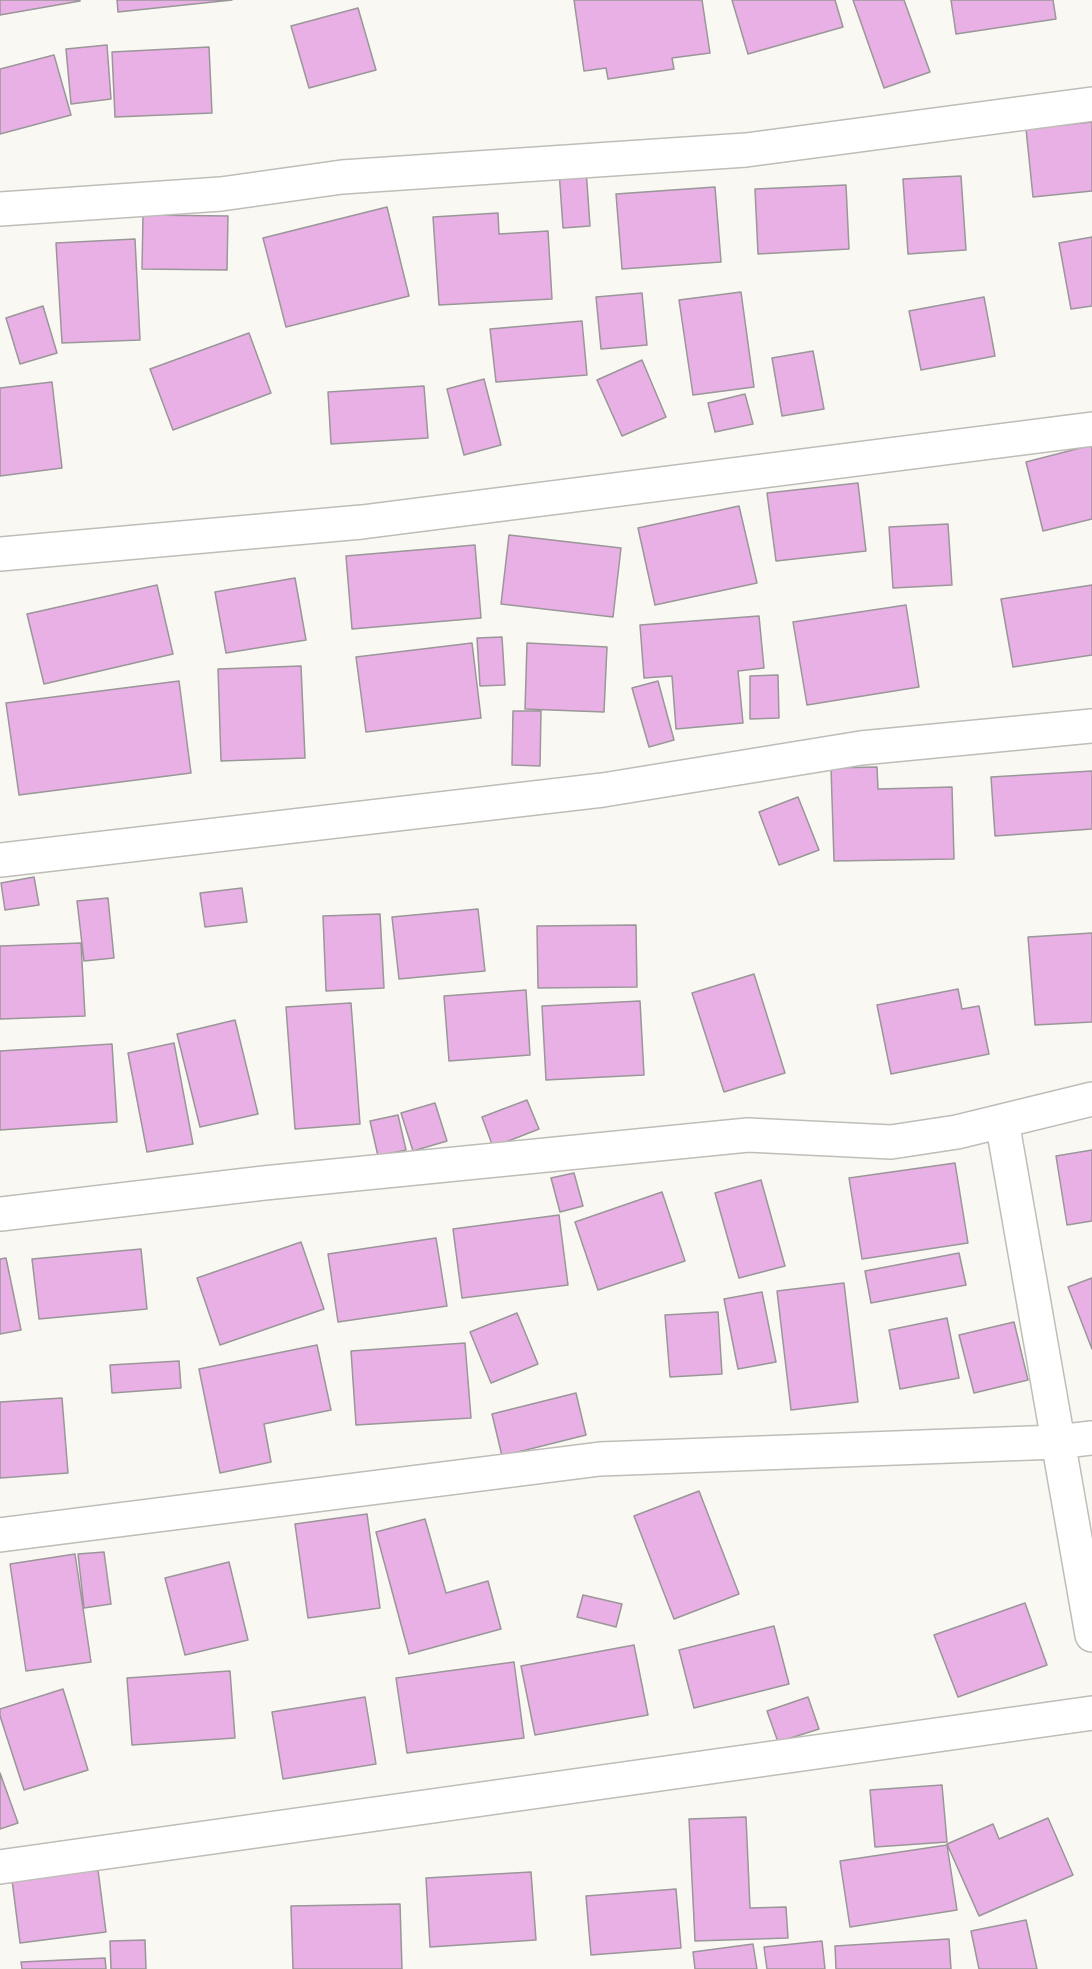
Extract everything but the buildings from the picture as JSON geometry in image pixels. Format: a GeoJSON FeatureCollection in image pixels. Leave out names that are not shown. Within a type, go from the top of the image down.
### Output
{"type":"FeatureCollection","features":[{"type":"Feature","properties":{"kind":"street"},"geometry":{"type":"LineString","coordinates":[[0,209],[221,194],[342,177],[746,150],[1092,104]]}},
{"type":"Feature","properties":{"kind":"street"},"geometry":{"type":"LineString","coordinates":[[0,554],[362,522],[1092,429]]}},
{"type":"Feature","properties":{"kind":"street"},"geometry":{"type":"LineString","coordinates":[[0,860],[603,790],[861,748],[1092,726]]}},
{"type":"Feature","properties":{"kind":"street"},"geometry":{"type":"LineString","coordinates":[[0,1214],[264,1183],[748,1135],[891,1142],[957,1132],[1092,1099]]}},
{"type":"Feature","properties":{"kind":"street"},"geometry":{"type":"LineString","coordinates":[[1002,1121],[1092,1635]]}},
{"type":"Feature","properties":{"kind":"street"},"geometry":{"type":"LineString","coordinates":[[0,1535],[600,1459],[1057,1442],[1092,1438]]}},
{"type":"Feature","properties":{"kind":"street"},"geometry":{"type":"LineString","coordinates":[[0,1867],[1092,1713]]}}]}
